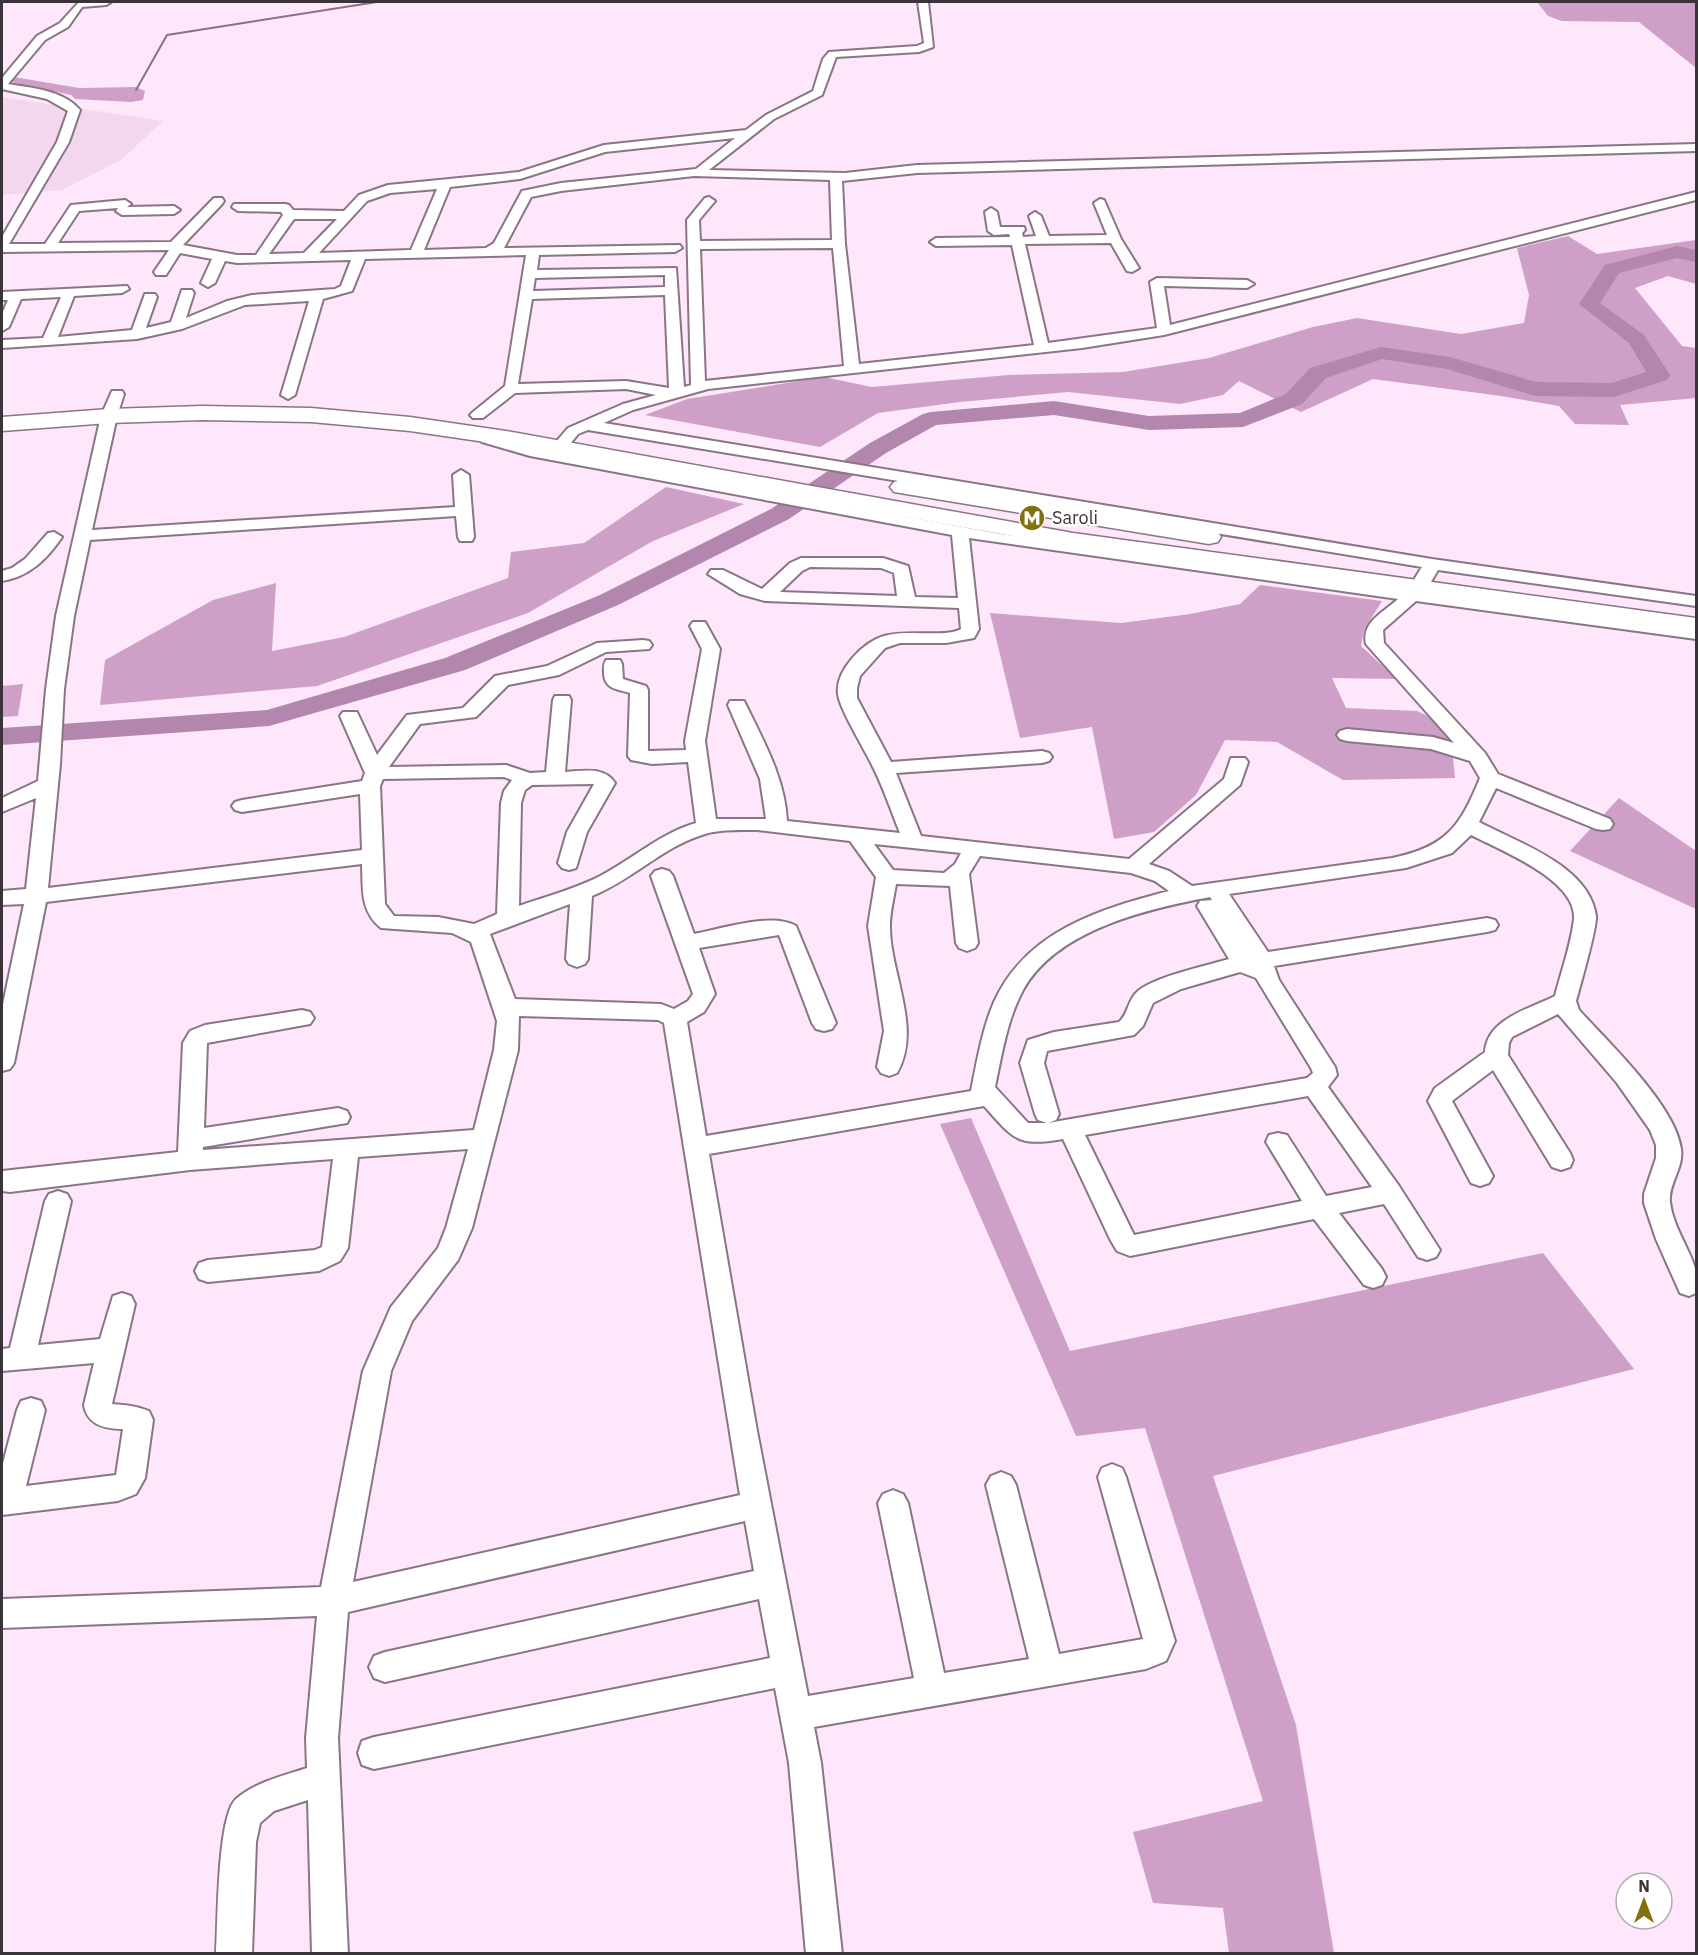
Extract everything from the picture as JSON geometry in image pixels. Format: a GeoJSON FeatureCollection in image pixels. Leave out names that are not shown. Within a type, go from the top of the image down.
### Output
{"type":"FeatureCollection","features":[{"type":"Feature","properties":{"kind":"highway"},"geometry":{"type":"LineString","coordinates":[[94,395],[288,395],[359,400],[478,415],[746,485],[1073,540],[1696,608]]}},
{"type":"Feature","properties":{"kind":"highway"},"geometry":{"type":"LineString","coordinates":[[3,410],[109,416],[277,413],[352,418],[776,461],[1423,580],[1696,626]]}},
{"type":"Feature","properties":{"kind":"street"},"geometry":{"type":"LineString","coordinates":[[2,243],[7,239],[63,142],[74,110],[69,103],[2,85],[41,38],[64,26],[81,4],[106,2]]}},
{"type":"Feature","properties":{"kind":"street"},"geometry":{"type":"LineString","coordinates":[[699,171],[784,108],[818,93],[828,59],[833,54],[919,49],[929,45],[923,2]]}},
{"type":"Feature","properties":{"kind":"street"},"geometry":{"type":"LineString","coordinates":[[309,256],[363,198],[388,189],[445,185],[534,172],[604,149],[753,133]]}},
{"type":"Feature","properties":{"kind":"street"},"geometry":{"type":"LineString","coordinates":[[526,194],[561,187],[699,171],[836,177],[917,170],[1179,160],[1696,147]]}},
{"type":"Feature","properties":{"kind":"street"},"geometry":{"type":"LineString","coordinates":[[489,252],[499,246],[526,194],[534,172]]}},
{"type":"Feature","properties":{"kind":"street"},"geometry":{"type":"LineString","coordinates":[[836,177],[839,244],[852,369]]}},
{"type":"Feature","properties":{"kind":"street"},"geometry":{"type":"LineString","coordinates":[[416,254],[445,185]]}},
{"type":"Feature","properties":{"kind":"street"},"geometry":{"type":"LineString","coordinates":[[1164,331],[1157,282],[1225,299],[1696,196]]}},
{"type":"Feature","properties":{"kind":"street"},"geometry":{"type":"LineString","coordinates":[[160,272],[175,247],[218,201]]}},
{"type":"Feature","properties":{"kind":"street"},"geometry":{"type":"LineString","coordinates":[[698,388],[693,220],[709,201]]}},
{"type":"Feature","properties":{"kind":"street"},"geometry":{"type":"LineString","coordinates":[[1100,203],[1115,239],[1132,268]]}},
{"type":"Feature","properties":{"kind":"street"},"geometry":{"type":"LineString","coordinates":[[237,207],[285,208],[290,216]]}},
{"type":"Feature","properties":{"kind":"street"},"geometry":{"type":"LineString","coordinates":[[49,247],[75,208],[174,210]]}},
{"type":"Feature","properties":{"kind":"street"},"geometry":{"type":"LineString","coordinates":[[991,212],[994,231],[1016,236]]}},
{"type":"Feature","properties":{"kind":"street"},"geometry":{"type":"LineString","coordinates":[[260,258],[290,216],[298,213],[349,215]]}},
{"type":"Feature","properties":{"kind":"street"},"geometry":{"type":"LineString","coordinates":[[1035,216],[1043,235]]}},
{"type":"Feature","properties":{"kind":"street"},"geometry":{"type":"LineString","coordinates":[[936,242],[1043,235],[1115,239]]}},
{"type":"Feature","properties":{"kind":"street"},"geometry":{"type":"LineString","coordinates":[[1016,236],[1042,348]]}},
{"type":"Feature","properties":{"kind":"street"},"geometry":{"type":"LineString","coordinates":[[2,248],[107,242],[175,247],[220,257],[260,258],[675,248]]}},
{"type":"Feature","properties":{"kind":"street"},"geometry":{"type":"LineString","coordinates":[[693,246],[839,244]]}},
{"type":"Feature","properties":{"kind":"street"},"geometry":{"type":"LineString","coordinates":[[513,387],[511,384],[533,251]]}},
{"type":"Feature","properties":{"kind":"street"},"geometry":{"type":"LineString","coordinates":[[2,344],[136,335],[177,326],[212,311],[251,300],[332,294],[347,288],[360,254]]}},
{"type":"Feature","properties":{"kind":"street"},"geometry":{"type":"LineString","coordinates":[[208,284],[220,257]]}},
{"type":"Feature","properties":{"kind":"street"},"geometry":{"type":"LineString","coordinates":[[529,274],[671,271],[676,394]]}},
{"type":"Feature","properties":{"kind":"street"},"geometry":{"type":"LineString","coordinates":[[568,440],[628,407],[698,388],[1042,348],[1164,331],[1225,299],[1247,284]]}},
{"type":"Feature","properties":{"kind":"street"},"geometry":{"type":"LineString","coordinates":[[2,327],[8,298],[122,289]]}},
{"type":"Feature","properties":{"kind":"street"},"geometry":{"type":"LineString","coordinates":[[526,295],[672,291]]}},
{"type":"Feature","properties":{"kind":"street"},"geometry":{"type":"LineString","coordinates":[[177,326],[187,293]]}},
{"type":"Feature","properties":{"kind":"street"},"geometry":{"type":"LineString","coordinates":[[288,395],[316,295]]}},
{"type":"Feature","properties":{"kind":"street"},"geometry":{"type":"LineString","coordinates":[[49,341],[68,297]]}},
{"type":"Feature","properties":{"kind":"street"},"geometry":{"type":"LineString","coordinates":[[136,335],[150,297]]}},
{"type":"Feature","properties":{"kind":"street"},"geometry":{"type":"LineString","coordinates":[[513,387],[519,389],[626,385],[676,394]]}},
{"type":"Feature","properties":{"kind":"street"},"geometry":{"type":"LineString","coordinates":[[478,415],[513,387]]}},
{"type":"Feature","properties":{"kind":"street"},"geometry":{"type":"LineString","coordinates":[[2,1063],[36,896],[50,764],[55,688],[65,616],[85,535],[109,416],[117,394]]}},
{"type":"Feature","properties":{"kind":"street"},"geometry":{"type":"LineString","coordinates":[[461,475],[466,537]]}},
{"type":"Feature","properties":{"kind":"street"},"geometry":{"type":"LineString","coordinates":[[845,503],[960,532],[1423,580],[1696,601]]}},
{"type":"Feature","properties":{"kind":"street"},"geometry":{"type":"LineString","coordinates":[[85,535],[465,511]]}},
{"type":"Feature","properties":{"kind":"street"},"geometry":{"type":"LineString","coordinates":[[914,843],[884,768],[848,698],[848,677],[879,644],[904,638],[959,637],[968,634],[960,532]]}},
{"type":"Feature","properties":{"kind":"street"},"geometry":{"type":"LineString","coordinates":[[2,576],[21,571],[54,537]]}},
{"type":"Feature","properties":{"kind":"street"},"geometry":{"type":"LineString","coordinates":[[765,596],[796,567],[807,562],[883,563],[902,570],[907,602]]}},
{"type":"Feature","properties":{"kind":"street"},"geometry":{"type":"LineString","coordinates":[[717,574],[746,590],[765,596],[907,602],[968,614]]}},
{"type":"Feature","properties":{"kind":"street"},"geometry":{"type":"LineString","coordinates":[[1423,580],[1696,634]]}},
{"type":"Feature","properties":{"kind":"street"},"geometry":{"type":"LineString","coordinates":[[695,1146],[981,1098],[1003,1007],[1022,973],[1041,954],[1095,920],[1137,906],[1202,893],[1373,867],[1425,856],[1453,842],[1467,824],[1484,790],[1478,757],[1376,644],[1373,635],[1376,628],[1423,580]]}},
{"type":"Feature","properties":{"kind":"street"},"geometry":{"type":"LineString","coordinates":[[699,626],[711,649],[696,732],[707,826]]}},
{"type":"Feature","properties":{"kind":"street"},"geometry":{"type":"LineString","coordinates":[[373,779],[414,719],[469,713],[502,680],[552,671],[603,647],[643,645]]}},
{"type":"Feature","properties":{"kind":"street"},"geometry":{"type":"LineString","coordinates":[[613,664],[614,682],[639,690],[638,756],[652,758],[697,755]]}},
{"type":"Feature","properties":{"kind":"street"},"geometry":{"type":"LineString","coordinates":[[555,778],[562,700]]}},
{"type":"Feature","properties":{"kind":"street"},"geometry":{"type":"LineString","coordinates":[[738,705],[772,782],[777,809],[777,826]]}},
{"type":"Feature","properties":{"kind":"street"},"geometry":{"type":"LineString","coordinates":[[330,1953],[322,1738],[334,1601],[377,1371],[401,1315],[449,1253],[459,1228],[506,1050],[509,1021],[481,939],[476,932],[460,927],[389,923],[380,915],[374,904],[373,779],[350,716]]}},
{"type":"Feature","properties":{"kind":"street"},"geometry":{"type":"LineString","coordinates":[[1347,735],[1432,743],[1478,757]]}},
{"type":"Feature","properties":{"kind":"street"},"geometry":{"type":"LineString","coordinates":[[884,768],[1042,758]]}},
{"type":"Feature","properties":{"kind":"street"},"geometry":{"type":"LineString","coordinates":[[1133,866],[1233,781],[1238,762]]}},
{"type":"Feature","properties":{"kind":"street"},"geometry":{"type":"LineString","coordinates":[[242,807],[373,779],[506,771],[528,779],[598,777],[605,783],[577,832],[568,863]]}},
{"type":"Feature","properties":{"kind":"street"},"geometry":{"type":"LineString","coordinates":[[508,917],[511,802],[515,788],[528,779]]}},
{"type":"Feature","properties":{"kind":"street"},"geometry":{"type":"LineString","coordinates":[[2,806],[47,785]]}},
{"type":"Feature","properties":{"kind":"street"},"geometry":{"type":"LineString","coordinates":[[1484,790],[1603,824]]}},
{"type":"Feature","properties":{"kind":"street"},"geometry":{"type":"LineString","coordinates":[[476,932],[508,917],[620,875],[684,834],[707,826],[726,824],[777,826],[973,850],[1133,866],[1202,893],[1257,968],[1323,1067],[1325,1076],[1314,1086],[1037,1134],[1021,1131],[983,1089]]}},
{"type":"Feature","properties":{"kind":"street"},"geometry":{"type":"LineString","coordinates":[[1467,824],[1552,869],[1573,886],[1585,917],[1565,1001],[1569,1013],[1644,1101],[1658,1122],[1669,1147],[1666,1169],[1657,1196],[1659,1212],[1689,1285]]}},
{"type":"Feature","properties":{"kind":"street"},"geometry":{"type":"LineString","coordinates":[[857,836],[887,876],[879,926],[896,1031],[889,1068]]}},
{"type":"Feature","properties":{"kind":"street"},"geometry":{"type":"LineString","coordinates":[[968,943],[960,874],[973,850]]}},
{"type":"Feature","properties":{"kind":"street"},"geometry":{"type":"LineString","coordinates":[[2,898],[36,896],[372,856]]}},
{"type":"Feature","properties":{"kind":"street"},"geometry":{"type":"LineString","coordinates":[[887,876],[944,880],[960,874]]}},
{"type":"Feature","properties":{"kind":"street"},"geometry":{"type":"LineString","coordinates":[[663,876],[704,994],[701,1004],[674,1018]]}},
{"type":"Feature","properties":{"kind":"street"},"geometry":{"type":"LineString","coordinates":[[577,959],[582,891]]}},
{"type":"Feature","properties":{"kind":"street"},"geometry":{"type":"LineString","coordinates":[[1047,1114],[1032,1063],[1036,1046],[1054,1040],[1126,1029],[1135,1020],[1144,998],[1173,983],[1487,925]]}},
{"type":"Feature","properties":{"kind":"street"},"geometry":{"type":"LineString","coordinates":[[686,943],[774,927],[781,927],[788,931],[824,1023]]}},
{"type":"Feature","properties":{"kind":"street"},"geometry":{"type":"LineString","coordinates":[[1561,1160],[1496,1056],[1497,1042],[1504,1031],[1565,1001]]}},
{"type":"Feature","properties":{"kind":"street"},"geometry":{"type":"LineString","coordinates":[[506,1007],[661,1012],[674,1018],[757,1505],[805,1763],[825,1953]]}},
{"type":"Feature","properties":{"kind":"street"},"geometry":{"type":"LineString","coordinates":[[190,1150],[195,1043],[198,1037],[205,1033],[302,1018]]}},
{"type":"Feature","properties":{"kind":"street"},"geometry":{"type":"LineString","coordinates":[[1480,1176],[1440,1101],[1443,1094],[1496,1056]]}},
{"type":"Feature","properties":{"kind":"street"},"geometry":{"type":"LineString","coordinates":[[1314,1086],[1390,1193],[1427,1250]]}},
{"type":"Feature","properties":{"kind":"street"},"geometry":{"type":"LineString","coordinates":[[2,1181],[10,1182],[190,1150],[338,1117]]}},
{"type":"Feature","properties":{"kind":"street"},"geometry":{"type":"LineString","coordinates":[[1070,1128],[1125,1244],[1130,1246],[1390,1193]]}},
{"type":"Feature","properties":{"kind":"street"},"geometry":{"type":"LineString","coordinates":[[190,1150],[347,1149],[484,1139]]}},
{"type":"Feature","properties":{"kind":"street"},"geometry":{"type":"LineString","coordinates":[[1278,1142],[1320,1208],[1373,1277]]}},
{"type":"Feature","properties":{"kind":"street"},"geometry":{"type":"LineString","coordinates":[[208,1271],[319,1260],[331,1254],[335,1248],[347,1149]]}},
{"type":"Feature","properties":{"kind":"street"},"geometry":{"type":"LineString","coordinates":[[58,1201],[11,1359],[110,1350]]}},
{"type":"Feature","properties":{"kind":"street"},"geometry":{"type":"LineString","coordinates":[[31,1410],[4,1502],[118,1488],[126,1485],[132,1471],[139,1420],[107,1417],[99,1410],[98,1405],[122,1304]]}},
{"type":"Feature","properties":{"kind":"street"},"geometry":{"type":"LineString","coordinates":[[796,1714],[1146,1654],[1155,1650],[1159,1641],[1112,1477]]}},
{"type":"Feature","properties":{"kind":"street"},"geometry":{"type":"LineString","coordinates":[[1001,1485],[1048,1671]]}},
{"type":"Feature","properties":{"kind":"street"},"geometry":{"type":"LineString","coordinates":[[893,1503],[932,1691]]}},
{"type":"Feature","properties":{"kind":"street"},"geometry":{"type":"LineString","coordinates":[[2,1614],[334,1601],[757,1505]]}},
{"type":"Feature","properties":{"kind":"street"},"geometry":{"type":"LineString","coordinates":[[385,1667],[771,1582]]}},
{"type":"Feature","properties":{"kind":"street"},"geometry":{"type":"LineString","coordinates":[[374,1753],[788,1671]]}},
{"type":"Feature","properties":{"kind":"street"},"geometry":{"type":"LineString","coordinates":[[234,1953],[239,1842],[245,1813],[265,1798],[323,1779]]}},
{"type":"Feature","properties":{"kind":"shaded area"},"geometry":{"type":"Polygon","coordinates":[[[1537,2],[1696,2],[1696,68],[1639,22],[1562,21],[1548,16],[1537,2]]]}},
{"type":"Feature","properties":{"kind":"shaded area"},"geometry":{"type":"Polygon","coordinates":[[[2,75],[79,88],[136,87],[145,91],[143,100],[131,102],[75,99],[71,95],[2,80],[2,75]]]}},
{"type":"Feature","properties":{"kind":"shaded area"},"geometry":{"type":"Polygon","coordinates":[[[2,97],[163,121],[121,160],[62,190],[2,195],[2,97]]]}},
{"type":"Feature","properties":{"kind":"shaded area"},"geometry":{"type":"Polygon","coordinates":[[[1568,236],[1597,254],[1696,240],[1696,284],[1668,276],[1635,288],[1682,346],[1696,348],[1696,398],[1620,405],[1629,425],[1575,424],[1559,406],[1373,379],[1301,412],[1239,381],[1223,395],[1180,404],[1068,392],[960,402],[878,413],[820,447],[645,415],[687,399],[824,377],[872,387],[1008,375],[1123,372],[1209,358],[1313,327],[1357,318],[1461,334],[1524,323],[1529,295],[1517,248],[1568,236]]]}},
{"type":"Feature","properties":{"kind":"shaded area"},"geometry":{"type":"Polygon","coordinates":[[[666,487],[744,504],[653,541],[528,613],[317,686],[100,705],[105,660],[213,600],[276,583],[272,651],[344,637],[508,578],[511,552],[584,543],[666,487]]]}},
{"type":"Feature","properties":{"kind":"shaded area"},"geometry":{"type":"Polygon","coordinates":[[[1260,585],[1382,601],[1364,630],[1361,646],[1397,679],[1332,678],[1346,708],[1417,711],[1450,726],[1455,778],[1343,780],[1277,742],[1225,740],[1196,795],[1154,832],[1114,839],[1092,727],[1020,738],[990,613],[1121,623],[1190,614],[1240,604],[1260,585]]]}},
{"type":"Feature","properties":{"kind":"shaded area"},"geometry":{"type":"Polygon","coordinates":[[[23,684],[18,716],[2,717],[2,686],[23,684]]]}},
{"type":"Feature","properties":{"kind":"shaded area"},"geometry":{"type":"Polygon","coordinates":[[[1619,798],[1696,851],[1696,909],[1570,851],[1619,798]]]}},
{"type":"Feature","properties":{"kind":"shaded area"},"geometry":{"type":"Polygon","coordinates":[[[971,1118],[1070,1351],[1543,1253],[1634,1369],[1213,1476],[1296,1725],[1334,1953],[1229,1953],[1223,1908],[1153,1903],[1133,1832],[1263,1801],[1145,1428],[1076,1436],[940,1124],[971,1118]]]}},
{"type":"Feature","properties":{"kind":"waterway"},"geometry":{"type":"LineString","coordinates":[[136,90],[167,35],[377,2]]}},
{"type":"Feature","properties":{"kind":"waterway"},"geometry":{"type":"LineString","coordinates":[[2,737],[269,718],[455,664],[609,600],[780,514],[878,448],[931,419],[1054,408],[1149,423],[1243,420],[1294,399],[1318,373],[1381,353],[1450,363],[1535,389],[1614,390],[1659,375],[1637,339],[1589,304],[1612,269],[1677,252],[1696,256]]}},
{"type":"Feature","properties":{"kind":"place","name":"Saroli"},"geometry":{"type":"Point","coordinates":[1032,518]}}]}
